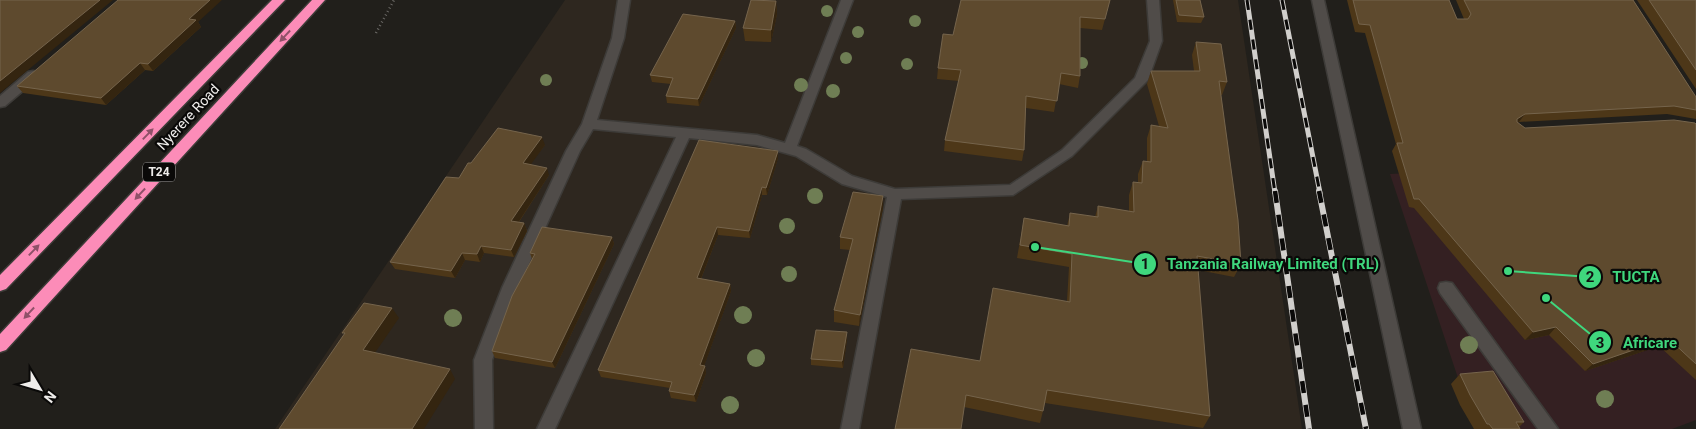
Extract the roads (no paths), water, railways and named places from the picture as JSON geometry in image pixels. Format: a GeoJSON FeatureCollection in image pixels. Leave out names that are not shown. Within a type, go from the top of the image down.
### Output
{"type":"FeatureCollection","features":[{"type":"Feature","properties":{"kind":"highway","name":"Nyerere Road"},"geometry":{"type":"LineString","coordinates":[[0,285],[279,0]]}},
{"type":"Feature","properties":{"kind":"highway","name":"Nyerere Road"},"geometry":{"type":"LineString","coordinates":[[0,345],[318,0]]}},
{"type":"Feature","properties":{"kind":"street"},"geometry":{"type":"LineString","coordinates":[[484,429],[483,360],[510,288],[573,151],[589,124],[618,38],[624,0]]}},
{"type":"Feature","properties":{"kind":"street"},"geometry":{"type":"LineString","coordinates":[[789,149],[847,0]]}},
{"type":"Feature","properties":{"kind":"street"},"geometry":{"type":"LineString","coordinates":[[589,124],[757,140],[800,152],[847,180],[895,194],[1013,190],[1067,153],[1141,80],[1156,41],[1153,0]]}},
{"type":"Feature","properties":{"kind":"street"},"geometry":{"type":"LineString","coordinates":[[1318,0],[1412,429]]}},
{"type":"Feature","properties":{"kind":"street"},"geometry":{"type":"LineString","coordinates":[[0,103],[44,66]]}},
{"type":"Feature","properties":{"kind":"street"},"geometry":{"type":"LineString","coordinates":[[546,429],[684,134]]}},
{"type":"Feature","properties":{"kind":"street"},"geometry":{"type":"LineString","coordinates":[[850,429],[895,194]]}},
{"type":"Feature","properties":{"kind":"street"},"geometry":{"type":"LineString","coordinates":[[1446,288],[1549,429]]}},
{"type":"Feature","properties":{"kind":"railway"},"geometry":{"type":"LineString","coordinates":[[1247,0],[1275,193]]}},
{"type":"Feature","properties":{"kind":"railway"},"geometry":{"type":"LineString","coordinates":[[1282,0],[1320,193]]}},
{"type":"Feature","properties":{"kind":"railway"},"geometry":{"type":"LineString","coordinates":[[1275,191],[1309,429]]}},
{"type":"Feature","properties":{"kind":"railway"},"geometry":{"type":"LineString","coordinates":[[1319,191],[1366,429]]}},
{"type":"Feature","properties":{"kind":"place","name":"Tanzania Railway Limited (TRL)"},"geometry":{"type":"Point","coordinates":[1035,247]}},
{"type":"Feature","properties":{"kind":"place","name":"TUCTA"},"geometry":{"type":"Point","coordinates":[1508,271]}},
{"type":"Feature","properties":{"kind":"place","name":"Africare"},"geometry":{"type":"Point","coordinates":[1546,298]}}]}
